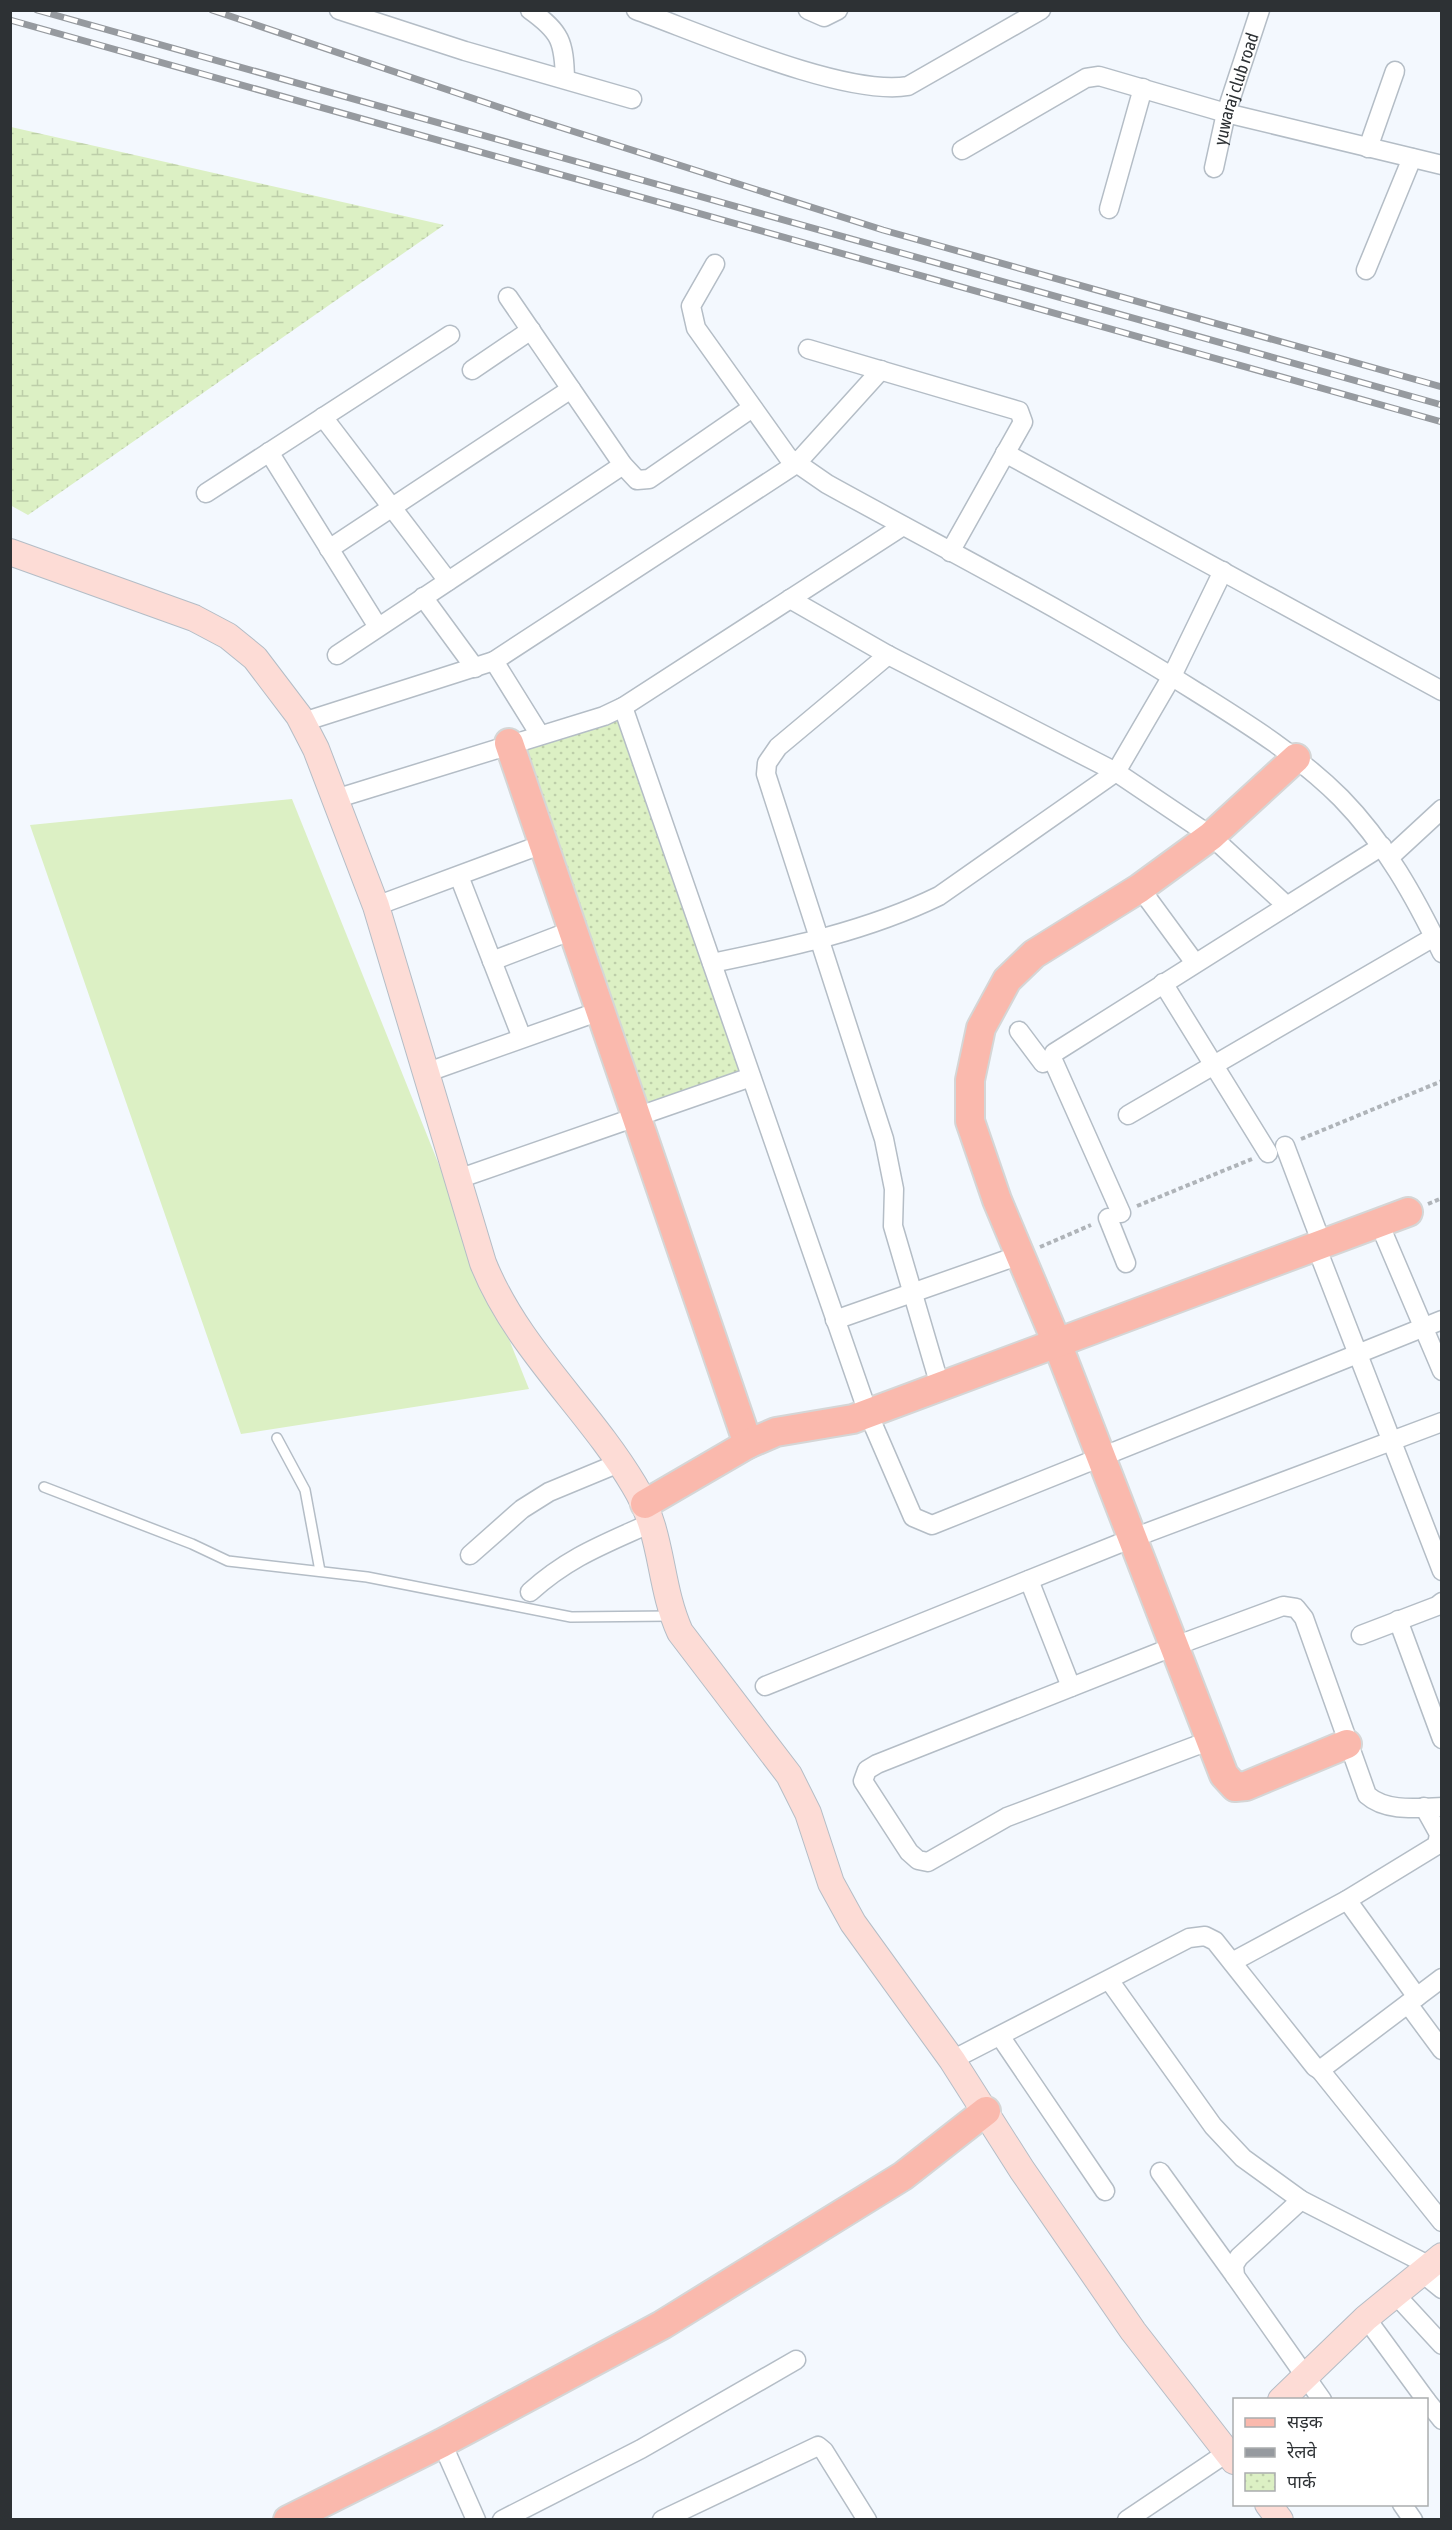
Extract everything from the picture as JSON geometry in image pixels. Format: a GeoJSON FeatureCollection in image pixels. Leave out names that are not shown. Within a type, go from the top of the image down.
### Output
{"type":"FeatureCollection","features":[{"type":"Feature","properties":{"kind":"main road"},"geometry":{"type":"LineString","coordinates":[[509,743],[748,1444]]}},
{"type":"Feature","properties":{"kind":"main road"},"geometry":{"type":"LineString","coordinates":[[1296,758],[1212,836],[1140,888],[1034,954],[1007,980],[981,1028],[970,1080],[970,1121],[1020,1255],[1057,1343],[1224,1775],[1235,1787],[1246,1786],[1347,1744]]}},
{"type":"Feature","properties":{"kind":"main road"},"geometry":{"type":"LineString","coordinates":[[649,1513],[748,1444],[792,1428],[836,1423],[868,1413],[1408,1212]]}},
{"type":"Feature","properties":{"kind":"main road"},"geometry":{"type":"LineString","coordinates":[[288,2520],[442,2443],[662,2325],[903,2176],[986,2111]]}},
{"type":"Feature","properties":{"kind":"street"},"geometry":{"type":"LineString","coordinates":[[339,10],[632,99]]}},
{"type":"Feature","properties":{"kind":"street"},"geometry":{"type":"LineString","coordinates":[[530,10],[548,23],[559,35],[564,50],[565,80]]}},
{"type":"Feature","properties":{"kind":"street"},"geometry":{"type":"LineString","coordinates":[[636,10],[801,70],[892,89],[908,86],[1041,10]]}},
{"type":"Feature","properties":{"kind":"street"},"geometry":{"type":"LineString","coordinates":[[808,10],[824,17],[838,10]]}},
{"type":"Feature","properties":{"kind":"street","name":"yuwaraj club road"},"geometry":{"type":"LineString","coordinates":[[1214,168],[1226,113],[1260,10]]}},
{"type":"Feature","properties":{"kind":"street"},"geometry":{"type":"LineString","coordinates":[[1368,148],[1395,71]]}},
{"type":"Feature","properties":{"kind":"street"},"geometry":{"type":"LineString","coordinates":[[962,150],[1086,78],[1107,78],[1226,113],[1442,165]]}},
{"type":"Feature","properties":{"kind":"street"},"geometry":{"type":"LineString","coordinates":[[1109,209],[1143,88]]}},
{"type":"Feature","properties":{"kind":"street"},"geometry":{"type":"LineString","coordinates":[[1366,270],[1412,158]]}},
{"type":"Feature","properties":{"kind":"street"},"geometry":{"type":"LineString","coordinates":[[715,264],[691,306],[691,315],[696,328],[788,457],[827,484],[1172,676],[1296,758],[1341,798],[1386,852],[1407,883],[1438,945],[1128,1115]]}},
{"type":"Feature","properties":{"kind":"street"},"geometry":{"type":"LineString","coordinates":[[508,297],[622,465],[637,480],[649,479],[752,408]]}},
{"type":"Feature","properties":{"kind":"street"},"geometry":{"type":"LineString","coordinates":[[472,370],[531,330]]}},
{"type":"Feature","properties":{"kind":"street"},"geometry":{"type":"LineString","coordinates":[[206,493],[450,335]]}},
{"type":"Feature","properties":{"kind":"street"},"geometry":{"type":"LineString","coordinates":[[808,350],[1020,411],[1023,422],[950,552]]}},
{"type":"Feature","properties":{"kind":"street"},"geometry":{"type":"LineString","coordinates":[[303,722],[494,661],[796,464],[881,370]]}},
{"type":"Feature","properties":{"kind":"street"},"geometry":{"type":"LineString","coordinates":[[329,549],[571,389]]}},
{"type":"Feature","properties":{"kind":"street"},"geometry":{"type":"LineString","coordinates":[[323,417],[448,581]]}},
{"type":"Feature","properties":{"kind":"street"},"geometry":{"type":"LineString","coordinates":[[269,452],[378,627]]}},
{"type":"Feature","properties":{"kind":"street"},"geometry":{"type":"LineString","coordinates":[[1005,453],[1442,690]]}},
{"type":"Feature","properties":{"kind":"street"},"geometry":{"type":"LineString","coordinates":[[337,655],[622,465]]}},
{"type":"Feature","properties":{"kind":"street"},"geometry":{"type":"LineString","coordinates":[[335,799],[509,743],[582,724],[623,707],[903,526]]}},
{"type":"Feature","properties":{"kind":"street"},"geometry":{"type":"LineString","coordinates":[[10,552],[194,618],[228,636],[255,658],[303,722],[376,906],[428,1072],[458,1179],[494,1289],[519,1330],[619,1463],[649,1513],[673,1616],[691,1649],[789,1775],[808,1813],[839,1902],[952,2060],[1022,2170],[1133,2331],[1229,2447],[1127,2520]]}},
{"type":"Feature","properties":{"kind":"street"},"geometry":{"type":"LineString","coordinates":[[712,963],[818,941],[915,908],[939,896],[1116,772],[1172,676],[1223,571]]}},
{"type":"Feature","properties":{"kind":"street"},"geometry":{"type":"LineString","coordinates":[[423,597],[476,668]]}},
{"type":"Feature","properties":{"kind":"street"},"geometry":{"type":"LineString","coordinates":[[790,599],[888,655],[1116,772],[1212,836],[1287,906]]}},
{"type":"Feature","properties":{"kind":"street"},"geometry":{"type":"LineString","coordinates":[[888,655],[778,747],[767,763],[766,774],[818,941],[884,1139],[894,1189],[893,1226],[940,1386]]}},
{"type":"Feature","properties":{"kind":"street"},"geometry":{"type":"LineString","coordinates":[[494,661],[540,735]]}},
{"type":"Feature","properties":{"kind":"street"},"geometry":{"type":"LineString","coordinates":[[623,707],[868,1413],[913,1517],[932,1525],[1442,1320]]}},
{"type":"Feature","properties":{"kind":"street"},"geometry":{"type":"LineString","coordinates":[[1019,1031],[1043,1063],[1052,1058],[1060,1048],[1287,906],[1386,852],[1442,809]]}},
{"type":"Feature","properties":{"kind":"street"},"geometry":{"type":"LineString","coordinates":[[376,906],[543,844]]}},
{"type":"Feature","properties":{"kind":"street"},"geometry":{"type":"LineString","coordinates":[[459,876],[522,1038]]}},
{"type":"Feature","properties":{"kind":"street"},"geometry":{"type":"LineString","coordinates":[[1140,888],[1195,963]]}},
{"type":"Feature","properties":{"kind":"street"},"geometry":{"type":"LineString","coordinates":[[492,961],[573,930]]}},
{"type":"Feature","properties":{"kind":"street"},"geometry":{"type":"LineString","coordinates":[[1163,983],[1216,1065],[1276,1149],[1319,1245],[1358,1354],[1442,1571]]}},
{"type":"Feature","properties":{"kind":"street"},"geometry":{"type":"LineString","coordinates":[[428,1072],[600,1011]]}},
{"type":"Feature","properties":{"kind":"street"},"geometry":{"type":"LineString","coordinates":[[1052,1058],[1115,1216],[1126,1263]]}},
{"type":"Feature","properties":{"kind":"street"},"geometry":{"type":"LineString","coordinates":[[458,1179],[752,1077]]}},
{"type":"Feature","properties":{"kind":"street"},"geometry":{"type":"LineString","coordinates":[[1379,1223],[1442,1371]]}},
{"type":"Feature","properties":{"kind":"street"},"geometry":{"type":"LineString","coordinates":[[836,1320],[1020,1255]]}},
{"type":"Feature","properties":{"kind":"street"},"geometry":{"type":"LineString","coordinates":[[765,1686],[1132,1538],[1442,1422]]}},
{"type":"Feature","properties":{"kind":"street"},"geometry":{"type":"LineString","coordinates":[[470,1556],[522,1509],[540,1498],[619,1463]]}},
{"type":"Feature","properties":{"kind":"street"},"geometry":{"type":"LineString","coordinates":[[530,1592],[557,1569],[649,1513]]}},
{"type":"Feature","properties":{"kind":"street"},"geometry":{"type":"LineString","coordinates":[[1029,1580],[1071,1687]]}},
{"type":"Feature","properties":{"kind":"street"},"geometry":{"type":"LineString","coordinates":[[1360,1635],[1442,1602]]}},
{"type":"Feature","properties":{"kind":"street"},"geometry":{"type":"LineString","coordinates":[[1211,1740],[1007,1817],[928,1862],[918,1860],[909,1852],[863,1781],[867,1770],[1071,1687],[1283,1606],[1296,1608],[1304,1618],[1367,1795],[1376,1803],[1389,1806],[1433,1807],[1439,1834],[1437,1845],[1347,1900],[1232,1962]]}},
{"type":"Feature","properties":{"kind":"street"},"geometry":{"type":"LineString","coordinates":[[1398,1620],[1442,1739]]}},
{"type":"Feature","properties":{"kind":"street"},"geometry":{"type":"LineString","coordinates":[[1347,1900],[1442,2050]]}},
{"type":"Feature","properties":{"kind":"street"},"geometry":{"type":"LineString","coordinates":[[952,2060],[1190,1938],[1205,1936],[1215,1941],[1314,2067],[1320,2070],[1442,2222]]}},
{"type":"Feature","properties":{"kind":"street"},"geometry":{"type":"LineString","coordinates":[[1320,2070],[1442,1978]]}},
{"type":"Feature","properties":{"kind":"street"},"geometry":{"type":"LineString","coordinates":[[1109,1980],[1228,2144],[1301,2200],[1433,2266],[1442,2289]]}},
{"type":"Feature","properties":{"kind":"street"},"geometry":{"type":"LineString","coordinates":[[1000,2036],[1105,2191]]}},
{"type":"Feature","properties":{"kind":"street"},"geometry":{"type":"LineString","coordinates":[[1160,2172],[1321,2398]]}},
{"type":"Feature","properties":{"kind":"street"},"geometry":{"type":"LineString","coordinates":[[1235,2276],[1234,2265],[1239,2257],[1301,2200]]}},
{"type":"Feature","properties":{"kind":"street"},"geometry":{"type":"LineString","coordinates":[[1283,2398],[1366,2318],[1433,2266]]}},
{"type":"Feature","properties":{"kind":"street"},"geometry":{"type":"LineString","coordinates":[[1395,2294],[1442,2345]]}},
{"type":"Feature","properties":{"kind":"street"},"geometry":{"type":"LineString","coordinates":[[1366,2318],[1425,2398]]}},
{"type":"Feature","properties":{"kind":"street"},"geometry":{"type":"LineString","coordinates":[[502,2520],[641,2449],[796,2360]]}},
{"type":"Feature","properties":{"kind":"street"},"geometry":{"type":"LineString","coordinates":[[1428,2402],[1442,2420]]}},
{"type":"Feature","properties":{"kind":"street"},"geometry":{"type":"LineString","coordinates":[[442,2443],[476,2520]]}},
{"type":"Feature","properties":{"kind":"street"},"geometry":{"type":"LineString","coordinates":[[662,2520],[818,2446],[824,2451],[867,2520]]}},
{"type":"Feature","properties":{"kind":"street"},"geometry":{"type":"LineString","coordinates":[[1269,2506],[1280,2520]]}},
{"type":"Feature","properties":{"kind":"street"},"geometry":{"type":"LineString","coordinates":[[1403,2506],[1413,2520]]}},
{"type":"Feature","properties":{"kind":"lane"},"geometry":{"type":"LineString","coordinates":[[277,1438],[305,1490],[320,1571]]}},
{"type":"Feature","properties":{"kind":"lane"},"geometry":{"type":"LineString","coordinates":[[44,1487],[192,1544],[228,1561],[367,1577],[571,1617],[673,1616]]}},
{"type":"Feature","properties":{"kind":"path"},"geometry":{"type":"LineString","coordinates":[[1020,1255],[1442,1081]]}},
{"type":"Feature","properties":{"kind":"green space"},"geometry":{"type":"Polygon","coordinates":[[[11,127],[444,225],[28,515],[10,505],[11,127]]]}},
{"type":"Feature","properties":{"kind":"green space"},"geometry":{"type":"Polygon","coordinates":[[[623,707],[751,1077],[636,1117],[509,743],[623,707]]]}},
{"type":"Feature","properties":{"kind":"green space"},"geometry":{"type":"Polygon","coordinates":[[[292,799],[529,1389],[241,1434],[30,825],[292,799]]]}},
{"type":"Feature","properties":{"kind":"railway"},"geometry":{"type":"LineString","coordinates":[[37,10],[1442,405]]}},
{"type":"Feature","properties":{"kind":"railway"},"geometry":{"type":"LineString","coordinates":[[212,10],[525,116],[883,230],[1442,387]]}},
{"type":"Feature","properties":{"kind":"railway"},"geometry":{"type":"LineString","coordinates":[[10,20],[1442,422]]}}]}
